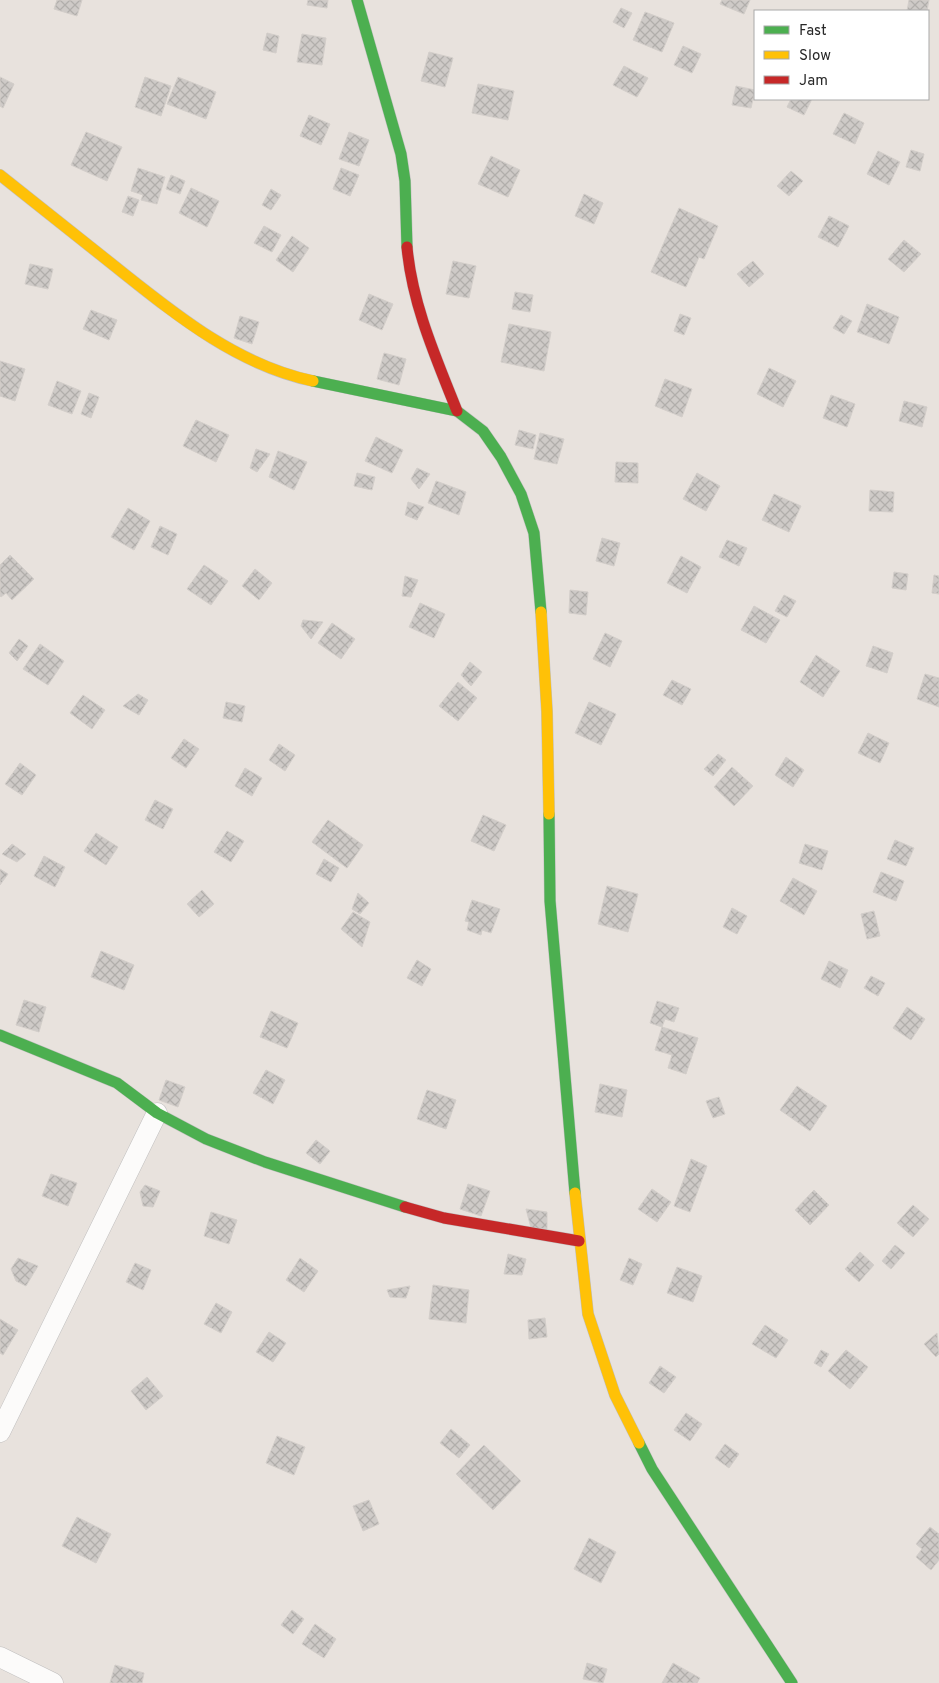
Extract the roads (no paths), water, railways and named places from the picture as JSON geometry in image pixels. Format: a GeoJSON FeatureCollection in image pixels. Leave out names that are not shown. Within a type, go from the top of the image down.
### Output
{"type":"FeatureCollection","features":[{"type":"Feature","properties":{"kind":"street"},"geometry":{"type":"LineString","coordinates":[[357,0],[401,153],[406,183],[405,223],[409,264],[422,318],[457,411]]}},
{"type":"Feature","properties":{"kind":"street"},"geometry":{"type":"LineString","coordinates":[[0,175],[175,314],[232,351],[289,376],[457,411],[484,431],[521,494],[535,542],[539,570],[547,712],[550,901],[579,1241],[588,1314],[615,1395],[652,1470],[792,1683]]}},
{"type":"Feature","properties":{"kind":"street"},"geometry":{"type":"LineString","coordinates":[[0,1035],[117,1083],[157,1113],[206,1139],[265,1162],[360,1194],[444,1218],[579,1241]]}},
{"type":"Feature","properties":{"kind":"street"},"geometry":{"type":"LineString","coordinates":[[0,1432],[157,1113]]}},
{"type":"Feature","properties":{"kind":"street"},"geometry":{"type":"LineString","coordinates":[[0,1657],[53,1683]]}}]}
